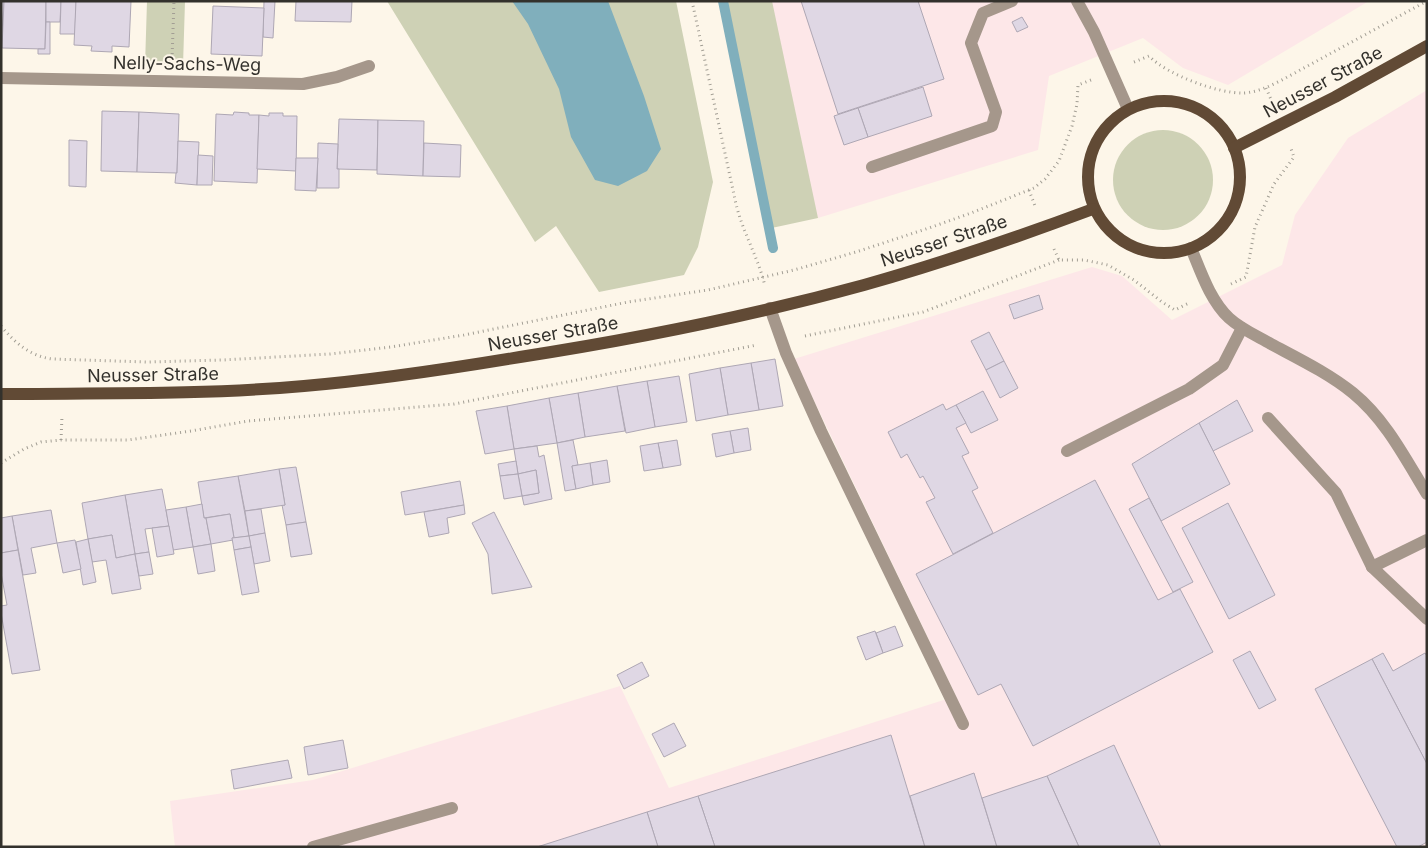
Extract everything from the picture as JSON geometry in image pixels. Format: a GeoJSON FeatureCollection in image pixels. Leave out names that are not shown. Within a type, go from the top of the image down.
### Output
{"type":"FeatureCollection","features":[{"type":"Feature","properties":{"kind":"main road","name":"Neusser Straße"},"geometry":{"type":"LineString","coordinates":[[1234,148],[1335,97],[1427,46]]}},
{"type":"Feature","properties":{"kind":"main road"},"geometry":{"type":"LineString","coordinates":[[1162,101],[1191,105],[1209,116],[1225,130],[1234,148],[1240,171],[1239,195],[1235,206],[1230,217],[1219,231],[1191,248],[1174,254],[1152,254],[1130,247],[1112,234],[1100,222],[1092,208],[1088,193],[1087,169],[1094,145],[1108,124],[1128,109],[1148,102],[1162,101]]}},
{"type":"Feature","properties":{"kind":"main road","name":"Neusser Straße"},"geometry":{"type":"LineString","coordinates":[[2,395],[220,392],[304,386],[445,369],[592,345],[690,326],[864,285],[954,258],[1043,228],[1092,208]]}},
{"type":"Feature","properties":{"kind":"main road"},"geometry":{"type":"LineString","coordinates":[[1,383],[2,395]]}},
{"type":"Feature","properties":{"kind":"street"},"geometry":{"type":"LineString","coordinates":[[872,167],[992,126],[996,112],[971,43],[983,13],[1012,1]]}},
{"type":"Feature","properties":{"kind":"street"},"geometry":{"type":"LineString","coordinates":[[1077,1],[1094,32],[1128,109]]}},
{"type":"Feature","properties":{"kind":"street","name":"Nelly-Sachs-Weg"},"geometry":{"type":"LineString","coordinates":[[1,78],[303,84],[336,78],[369,66]]}},
{"type":"Feature","properties":{"kind":"street"},"geometry":{"type":"LineString","coordinates":[[1191,248],[1211,293],[1229,318],[1242,328],[1326,374],[1362,401],[1372,410],[1390,434],[1427,494]]}},
{"type":"Feature","properties":{"kind":"street"},"geometry":{"type":"LineString","coordinates":[[770,308],[786,353],[821,431],[963,724]]}},
{"type":"Feature","properties":{"kind":"street"},"geometry":{"type":"LineString","coordinates":[[1067,450],[1189,388],[1223,366],[1242,328]]}},
{"type":"Feature","properties":{"kind":"street"},"geometry":{"type":"LineString","coordinates":[[1268,418],[1336,492],[1372,567],[1427,619]]}},
{"type":"Feature","properties":{"kind":"street"},"geometry":{"type":"LineString","coordinates":[[1372,567],[1427,540]]}},
{"type":"Feature","properties":{"kind":"street"},"geometry":{"type":"LineString","coordinates":[[313,847],[452,808]]}},
{"type":"Feature","properties":{"kind":"path"},"geometry":{"type":"LineString","coordinates":[[171,82],[174,1]]}},
{"type":"Feature","properties":{"kind":"path"},"geometry":{"type":"LineString","coordinates":[[692,1],[736,204],[744,230],[760,264],[770,308]]}},
{"type":"Feature","properties":{"kind":"path"},"geometry":{"type":"LineString","coordinates":[[1,326],[11,338],[42,358],[147,362],[296,356],[391,347],[438,340],[568,316],[628,302],[708,290],[763,278],[888,242],[971,213],[1034,188],[1045,180],[1059,161],[1072,126],[1077,104],[1078,85],[1148,56],[1155,63],[1174,73],[1219,89],[1242,93],[1257,91],[1280,81],[1427,1]]}},
{"type":"Feature","properties":{"kind":"path"},"geometry":{"type":"LineString","coordinates":[[1,463],[40,442],[61,440]]}},
{"type":"Feature","properties":{"kind":"shaded area"},"geometry":{"type":"Polygon","coordinates":[[[765,1],[1369,1],[1228,85],[1183,68],[1143,38],[1049,76],[1038,150],[818,218],[765,1]]]}},
{"type":"Feature","properties":{"kind":"shaded area"},"geometry":{"type":"Polygon","coordinates":[[[1427,90],[1427,847],[175,847],[170,801],[313,780],[620,686],[669,788],[956,696],[794,359],[1092,267],[1122,276],[1172,320],[1282,265],[1295,215],[1348,138],[1427,90]]]}},
{"type":"Feature","properties":{"kind":"green space"},"geometry":{"type":"Polygon","coordinates":[[[147,1],[185,1],[183,66],[145,65],[147,1]]]}},
{"type":"Feature","properties":{"kind":"green space"},"geometry":{"type":"Polygon","coordinates":[[[387,1],[676,1],[713,182],[698,247],[684,275],[599,292],[556,226],[535,242],[387,1]]]}},
{"type":"Feature","properties":{"kind":"green space"},"geometry":{"type":"Polygon","coordinates":[[[724,1],[772,1],[818,218],[767,229],[724,1]]]}},
{"type":"Feature","properties":{"kind":"green space"},"geometry":{"type":"Polygon","coordinates":[[[1163,130],[1182,133],[1199,144],[1210,161],[1213,180],[1210,199],[1199,216],[1182,227],[1163,230],[1144,227],[1127,216],[1116,199],[1113,180],[1116,161],[1127,144],[1144,133],[1163,130]]]}},
{"type":"Feature","properties":{"kind":"water"},"geometry":{"type":"Polygon","coordinates":[[[512,1],[608,1],[644,96],[661,149],[647,171],[618,186],[595,180],[571,137],[559,89],[528,24],[512,1]]]}},
{"type":"Feature","properties":{"kind":"building"},"geometry":{"type":"Polygon","coordinates":[[[1,1],[4,1],[2,33],[1,33],[1,1]]]}},
{"type":"Feature","properties":{"kind":"building"},"geometry":{"type":"Polygon","coordinates":[[[4,1],[46,1],[45,49],[2,48],[4,1]]]}},
{"type":"Feature","properties":{"kind":"building"},"geometry":{"type":"Polygon","coordinates":[[[46,1],[61,1],[60,22],[46,22],[46,1]]]}},
{"type":"Feature","properties":{"kind":"building"},"geometry":{"type":"Polygon","coordinates":[[[61,1],[76,1],[75,34],[60,34],[61,1]]]}},
{"type":"Feature","properties":{"kind":"building"},"geometry":{"type":"Polygon","coordinates":[[[76,1],[131,1],[129,47],[112,46],[112,52],[91,51],[92,46],[74,45],[76,1]]]}},
{"type":"Feature","properties":{"kind":"building"},"geometry":{"type":"Polygon","coordinates":[[[264,1],[275,1],[273,38],[263,37],[264,1]]]}},
{"type":"Feature","properties":{"kind":"building"},"geometry":{"type":"Polygon","coordinates":[[[296,1],[352,1],[351,22],[295,21],[296,1]]]}},
{"type":"Feature","properties":{"kind":"building"},"geometry":{"type":"Polygon","coordinates":[[[801,1],[918,1],[944,79],[838,114],[801,1]]]}},
{"type":"Feature","properties":{"kind":"building"},"geometry":{"type":"Polygon","coordinates":[[[213,6],[264,8],[262,56],[211,54],[213,6]]]}},
{"type":"Feature","properties":{"kind":"building"},"geometry":{"type":"Polygon","coordinates":[[[1022,17],[1028,27],[1017,32],[1012,22],[1022,17]]]}},
{"type":"Feature","properties":{"kind":"building"},"geometry":{"type":"Polygon","coordinates":[[[46,22],[50,22],[50,54],[38,54],[38,49],[45,49],[46,22]]]}},
{"type":"Feature","properties":{"kind":"building"},"geometry":{"type":"Polygon","coordinates":[[[923,87],[932,116],[868,137],[858,108],[923,87]]]}},
{"type":"Feature","properties":{"kind":"building"},"geometry":{"type":"Polygon","coordinates":[[[858,108],[868,137],[844,145],[834,116],[858,108]]]}},
{"type":"Feature","properties":{"kind":"building"},"geometry":{"type":"Polygon","coordinates":[[[102,111],[139,112],[137,172],[101,171],[102,111]]]}},
{"type":"Feature","properties":{"kind":"building"},"geometry":{"type":"Polygon","coordinates":[[[139,112],[179,114],[177,173],[137,172],[139,112]]]}},
{"type":"Feature","properties":{"kind":"building"},"geometry":{"type":"Polygon","coordinates":[[[234,112],[259,115],[257,183],[214,181],[216,114],[233,115],[234,112]]]}},
{"type":"Feature","properties":{"kind":"building"},"geometry":{"type":"Polygon","coordinates":[[[269,113],[297,116],[296,171],[257,169],[259,115],[269,116],[269,113]]]}},
{"type":"Feature","properties":{"kind":"building"},"geometry":{"type":"Polygon","coordinates":[[[339,119],[378,120],[377,170],[337,169],[339,119]]]}},
{"type":"Feature","properties":{"kind":"building"},"geometry":{"type":"Polygon","coordinates":[[[378,120],[424,121],[423,176],[377,174],[378,120]]]}},
{"type":"Feature","properties":{"kind":"building"},"geometry":{"type":"Polygon","coordinates":[[[69,140],[87,141],[86,187],[69,186],[69,140]]]}},
{"type":"Feature","properties":{"kind":"building"},"geometry":{"type":"Polygon","coordinates":[[[178,141],[199,142],[197,185],[175,183],[178,141]]]}},
{"type":"Feature","properties":{"kind":"building"},"geometry":{"type":"Polygon","coordinates":[[[318,143],[338,144],[337,169],[339,169],[339,188],[317,188],[318,143]]]}},
{"type":"Feature","properties":{"kind":"building"},"geometry":{"type":"Polygon","coordinates":[[[424,143],[461,145],[460,177],[423,176],[424,143]]]}},
{"type":"Feature","properties":{"kind":"building"},"geometry":{"type":"Polygon","coordinates":[[[198,155],[213,156],[212,185],[197,185],[198,155]]]}},
{"type":"Feature","properties":{"kind":"building"},"geometry":{"type":"Polygon","coordinates":[[[296,158],[318,158],[316,191],[295,190],[296,158]]]}},
{"type":"Feature","properties":{"kind":"building"},"geometry":{"type":"Polygon","coordinates":[[[1039,295],[1043,309],[1014,319],[1009,305],[1039,295]]]}},
{"type":"Feature","properties":{"kind":"building"},"geometry":{"type":"Polygon","coordinates":[[[989,332],[1004,361],[986,370],[971,341],[989,332]]]}},
{"type":"Feature","properties":{"kind":"building"},"geometry":{"type":"Polygon","coordinates":[[[775,359],[783,406],[759,410],[751,363],[775,359]]]}},
{"type":"Feature","properties":{"kind":"building"},"geometry":{"type":"Polygon","coordinates":[[[1004,361],[1018,388],[1000,398],[986,370],[1004,361]]]}},
{"type":"Feature","properties":{"kind":"building"},"geometry":{"type":"Polygon","coordinates":[[[751,363],[759,410],[728,415],[720,368],[751,363]]]}},
{"type":"Feature","properties":{"kind":"building"},"geometry":{"type":"Polygon","coordinates":[[[720,368],[728,415],[696,421],[689,374],[720,368]]]}},
{"type":"Feature","properties":{"kind":"building"},"geometry":{"type":"Polygon","coordinates":[[[679,376],[687,422],[655,427],[647,381],[679,376]]]}},
{"type":"Feature","properties":{"kind":"building"},"geometry":{"type":"Polygon","coordinates":[[[647,381],[655,427],[626,433],[617,386],[647,381]]]}},
{"type":"Feature","properties":{"kind":"building"},"geometry":{"type":"Polygon","coordinates":[[[617,386],[625,431],[585,437],[578,393],[617,386]]]}},
{"type":"Feature","properties":{"kind":"building"},"geometry":{"type":"Polygon","coordinates":[[[983,391],[998,420],[971,433],[956,405],[983,391]]]}},
{"type":"Feature","properties":{"kind":"building"},"geometry":{"type":"Polygon","coordinates":[[[578,393],[585,437],[557,443],[549,398],[578,393]]]}},
{"type":"Feature","properties":{"kind":"building"},"geometry":{"type":"Polygon","coordinates":[[[549,398],[557,443],[514,449],[507,406],[549,398]]]}},
{"type":"Feature","properties":{"kind":"building"},"geometry":{"type":"Polygon","coordinates":[[[1237,400],[1253,431],[1213,451],[1199,423],[1237,400]]]}},
{"type":"Feature","properties":{"kind":"building"},"geometry":{"type":"Polygon","coordinates":[[[943,404],[946,410],[956,405],[966,423],[956,428],[969,453],[962,456],[978,488],[972,491],[993,533],[953,554],[926,502],[935,498],[923,476],[920,478],[907,454],[901,458],[888,432],[943,404]]]}},
{"type":"Feature","properties":{"kind":"building"},"geometry":{"type":"Polygon","coordinates":[[[507,406],[514,449],[485,454],[476,411],[507,406]]]}},
{"type":"Feature","properties":{"kind":"building"},"geometry":{"type":"Polygon","coordinates":[[[1199,423],[1230,484],[1161,521],[1132,464],[1199,423]]]}},
{"type":"Feature","properties":{"kind":"building"},"geometry":{"type":"Polygon","coordinates":[[[748,428],[751,450],[734,453],[730,431],[748,428]]]}},
{"type":"Feature","properties":{"kind":"building"},"geometry":{"type":"Polygon","coordinates":[[[730,431],[734,453],[716,457],[712,434],[730,431]]]}},
{"type":"Feature","properties":{"kind":"building"},"geometry":{"type":"Polygon","coordinates":[[[573,440],[578,465],[572,466],[576,489],[565,491],[557,443],[573,440]]]}},
{"type":"Feature","properties":{"kind":"building"},"geometry":{"type":"Polygon","coordinates":[[[677,440],[681,465],[663,468],[658,443],[677,440]]]}},
{"type":"Feature","properties":{"kind":"building"},"geometry":{"type":"Polygon","coordinates":[[[658,443],[663,468],[644,471],[640,446],[658,443]]]}},
{"type":"Feature","properties":{"kind":"building"},"geometry":{"type":"Polygon","coordinates":[[[537,446],[539,457],[544,455],[552,499],[524,505],[522,496],[539,493],[536,470],[518,474],[514,449],[537,446]]]}},
{"type":"Feature","properties":{"kind":"building"},"geometry":{"type":"Polygon","coordinates":[[[607,460],[610,482],[593,485],[590,463],[607,460]]]}},
{"type":"Feature","properties":{"kind":"building"},"geometry":{"type":"Polygon","coordinates":[[[516,461],[518,474],[500,476],[498,464],[516,461]]]}},
{"type":"Feature","properties":{"kind":"building"},"geometry":{"type":"Polygon","coordinates":[[[590,463],[593,485],[576,489],[572,466],[590,463]]]}},
{"type":"Feature","properties":{"kind":"building"},"geometry":{"type":"Polygon","coordinates":[[[296,467],[306,522],[286,525],[279,469],[296,467]]]}},
{"type":"Feature","properties":{"kind":"building"},"geometry":{"type":"Polygon","coordinates":[[[279,469],[285,505],[245,511],[238,476],[279,469]]]}},
{"type":"Feature","properties":{"kind":"building"},"geometry":{"type":"Polygon","coordinates":[[[536,470],[539,493],[522,496],[518,474],[536,470]]]}},
{"type":"Feature","properties":{"kind":"building"},"geometry":{"type":"Polygon","coordinates":[[[518,474],[522,496],[504,499],[500,476],[518,474]]]}},
{"type":"Feature","properties":{"kind":"building"},"geometry":{"type":"Polygon","coordinates":[[[238,476],[249,536],[234,538],[230,514],[204,518],[198,482],[238,476]]]}},
{"type":"Feature","properties":{"kind":"building"},"geometry":{"type":"Polygon","coordinates":[[[1095,480],[1158,600],[1180,589],[1213,652],[1033,746],[1001,684],[978,695],[916,574],[1095,480]]]}},
{"type":"Feature","properties":{"kind":"building"},"geometry":{"type":"Polygon","coordinates":[[[460,481],[464,505],[405,515],[401,492],[460,481]]]}},
{"type":"Feature","properties":{"kind":"building"},"geometry":{"type":"Polygon","coordinates":[[[162,489],[169,526],[145,529],[149,552],[135,554],[125,495],[162,489]]]}},
{"type":"Feature","properties":{"kind":"building"},"geometry":{"type":"Polygon","coordinates":[[[125,495],[135,554],[116,558],[112,535],[88,539],[82,503],[125,495]]]}},
{"type":"Feature","properties":{"kind":"building"},"geometry":{"type":"Polygon","coordinates":[[[1149,498],[1193,582],[1173,592],[1129,509],[1149,498]]]}},
{"type":"Feature","properties":{"kind":"building"},"geometry":{"type":"Polygon","coordinates":[[[1228,503],[1275,595],[1229,619],[1182,528],[1228,503]]]}},
{"type":"Feature","properties":{"kind":"building"},"geometry":{"type":"Polygon","coordinates":[[[202,504],[211,544],[193,547],[186,507],[202,504]]]}},
{"type":"Feature","properties":{"kind":"building"},"geometry":{"type":"Polygon","coordinates":[[[464,505],[465,514],[447,518],[449,533],[429,537],[424,512],[464,505]]]}},
{"type":"Feature","properties":{"kind":"building"},"geometry":{"type":"Polygon","coordinates":[[[186,507],[193,547],[173,550],[166,510],[186,507]]]}},
{"type":"Feature","properties":{"kind":"building"},"geometry":{"type":"Polygon","coordinates":[[[261,509],[265,533],[249,536],[245,511],[261,509]]]}},
{"type":"Feature","properties":{"kind":"building"},"geometry":{"type":"Polygon","coordinates":[[[51,510],[57,543],[31,548],[36,573],[23,575],[12,516],[51,510]]]}},
{"type":"Feature","properties":{"kind":"building"},"geometry":{"type":"Polygon","coordinates":[[[494,512],[532,587],[492,594],[488,554],[472,523],[494,512]]]}},
{"type":"Feature","properties":{"kind":"building"},"geometry":{"type":"Polygon","coordinates":[[[230,514],[233,540],[211,544],[206,518],[230,514]]]}},
{"type":"Feature","properties":{"kind":"building"},"geometry":{"type":"Polygon","coordinates":[[[12,516],[18,550],[1,553],[1,518],[12,516]]]}},
{"type":"Feature","properties":{"kind":"building"},"geometry":{"type":"Polygon","coordinates":[[[306,522],[312,554],[291,557],[286,525],[306,522]]]}},
{"type":"Feature","properties":{"kind":"building"},"geometry":{"type":"Polygon","coordinates":[[[169,526],[174,554],[157,557],[152,528],[169,526]]]}},
{"type":"Feature","properties":{"kind":"building"},"geometry":{"type":"Polygon","coordinates":[[[265,533],[270,561],[254,564],[249,536],[265,533]]]}},
{"type":"Feature","properties":{"kind":"building"},"geometry":{"type":"Polygon","coordinates":[[[112,535],[116,558],[135,554],[141,589],[112,594],[106,560],[92,562],[88,539],[112,535]]]}},
{"type":"Feature","properties":{"kind":"building"},"geometry":{"type":"Polygon","coordinates":[[[249,536],[251,547],[234,550],[232,538],[249,536]]]}},
{"type":"Feature","properties":{"kind":"building"},"geometry":{"type":"Polygon","coordinates":[[[88,539],[96,582],[83,585],[76,542],[88,539]]]}},
{"type":"Feature","properties":{"kind":"building"},"geometry":{"type":"Polygon","coordinates":[[[75,540],[81,569],[63,573],[57,543],[75,540]]]}},
{"type":"Feature","properties":{"kind":"building"},"geometry":{"type":"Polygon","coordinates":[[[211,544],[215,571],[198,574],[193,547],[211,544]]]}},
{"type":"Feature","properties":{"kind":"building"},"geometry":{"type":"Polygon","coordinates":[[[251,547],[259,592],[242,595],[234,550],[251,547]]]}},
{"type":"Feature","properties":{"kind":"building"},"geometry":{"type":"Polygon","coordinates":[[[18,550],[40,670],[12,674],[1,613],[1,606],[7,605],[1,573],[1,553],[18,550]]]}},
{"type":"Feature","properties":{"kind":"building"},"geometry":{"type":"Polygon","coordinates":[[[149,552],[153,574],[139,576],[135,554],[149,552]]]}},
{"type":"Feature","properties":{"kind":"building"},"geometry":{"type":"Polygon","coordinates":[[[895,626],[903,646],[883,653],[876,633],[895,626]]]}},
{"type":"Feature","properties":{"kind":"building"},"geometry":{"type":"Polygon","coordinates":[[[875,631],[883,653],[866,660],[857,637],[875,631]]]}},
{"type":"Feature","properties":{"kind":"building"},"geometry":{"type":"Polygon","coordinates":[[[1250,651],[1276,700],[1259,709],[1233,660],[1250,651]]]}},
{"type":"Feature","properties":{"kind":"building"},"geometry":{"type":"Polygon","coordinates":[[[1383,653],[1393,671],[1425,653],[1427,656],[1427,764],[1372,659],[1383,653]]]}},
{"type":"Feature","properties":{"kind":"building"},"geometry":{"type":"Polygon","coordinates":[[[1372,659],[1427,764],[1427,842],[1418,847],[1397,847],[1315,689],[1372,659]]]}},
{"type":"Feature","properties":{"kind":"building"},"geometry":{"type":"Polygon","coordinates":[[[642,662],[649,676],[624,689],[617,675],[642,662]]]}},
{"type":"Feature","properties":{"kind":"building"},"geometry":{"type":"Polygon","coordinates":[[[674,723],[686,746],[664,757],[652,734],[674,723]]]}},
{"type":"Feature","properties":{"kind":"building"},"geometry":{"type":"Polygon","coordinates":[[[891,735],[925,847],[715,847],[698,796],[891,735]]]}},
{"type":"Feature","properties":{"kind":"building"},"geometry":{"type":"Polygon","coordinates":[[[343,740],[348,768],[308,775],[304,747],[343,740]]]}},
{"type":"Feature","properties":{"kind":"building"},"geometry":{"type":"Polygon","coordinates":[[[1114,745],[1161,847],[1079,847],[1047,776],[1114,745]]]}},
{"type":"Feature","properties":{"kind":"building"},"geometry":{"type":"Polygon","coordinates":[[[288,760],[292,778],[234,789],[231,770],[288,760]]]}},
{"type":"Feature","properties":{"kind":"building"},"geometry":{"type":"Polygon","coordinates":[[[974,773],[997,847],[925,847],[910,796],[974,773]]]}},
{"type":"Feature","properties":{"kind":"building"},"geometry":{"type":"Polygon","coordinates":[[[1047,776],[1079,847],[997,847],[982,798],[1047,776]]]}},
{"type":"Feature","properties":{"kind":"building"},"geometry":{"type":"Polygon","coordinates":[[[698,796],[715,847],[658,847],[647,812],[698,796]]]}},
{"type":"Feature","properties":{"kind":"building"},"geometry":{"type":"Polygon","coordinates":[[[647,812],[658,847],[537,847],[647,812]]]}},
{"type":"Feature","properties":{"kind":"waterway"},"geometry":{"type":"LineString","coordinates":[[723,1],[773,248]]}}]}
